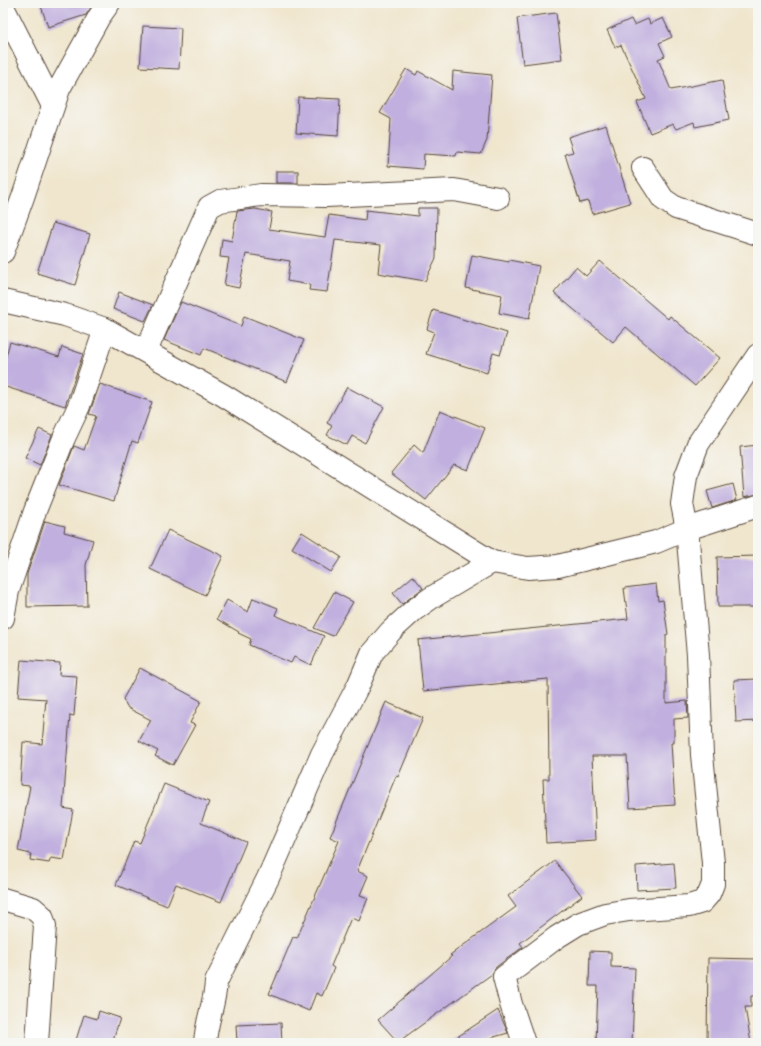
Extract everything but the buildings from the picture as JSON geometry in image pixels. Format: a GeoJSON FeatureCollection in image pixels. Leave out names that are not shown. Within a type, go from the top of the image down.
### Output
{"type":"FeatureCollection","features":[{"type":"Feature","properties":{"kind":"street"},"geometry":{"type":"LineString","coordinates":[[3,252],[59,89],[99,17],[109,3]]}},
{"type":"Feature","properties":{"kind":"street"},"geometry":{"type":"LineString","coordinates":[[3,7],[54,106]]}},
{"type":"Feature","properties":{"kind":"street"},"geometry":{"type":"LineString","coordinates":[[643,168],[662,199],[676,208],[758,234]]}},
{"type":"Feature","properties":{"kind":"street"},"geometry":{"type":"LineString","coordinates":[[146,351],[209,207],[220,201],[261,195],[326,196],[454,190],[498,198]]}},
{"type":"Feature","properties":{"kind":"street"},"geometry":{"type":"LineString","coordinates":[[3,301],[65,315],[105,329],[224,395],[492,562],[528,568],[558,566],[656,542],[688,529],[758,506]]}},
{"type":"Feature","properties":{"kind":"street"},"geometry":{"type":"LineString","coordinates":[[3,618],[8,591],[35,511],[64,438],[79,406],[105,329]]}},
{"type":"Feature","properties":{"kind":"street"},"geometry":{"type":"LineString","coordinates":[[524,1043],[504,978],[557,937],[578,924],[605,914],[629,910],[689,906],[702,902],[710,894],[713,884],[713,863],[702,755],[698,655],[688,529],[682,504],[686,476],[698,444],[758,356]]}},
{"type":"Feature","properties":{"kind":"street"},"geometry":{"type":"LineString","coordinates":[[205,1043],[216,982],[268,878],[322,754],[358,686],[372,653],[391,631],[414,610],[431,598],[492,562]]}},
{"type":"Feature","properties":{"kind":"street"},"geometry":{"type":"LineString","coordinates":[[3,899],[33,908],[42,916],[45,926],[37,1043]]}}]}
